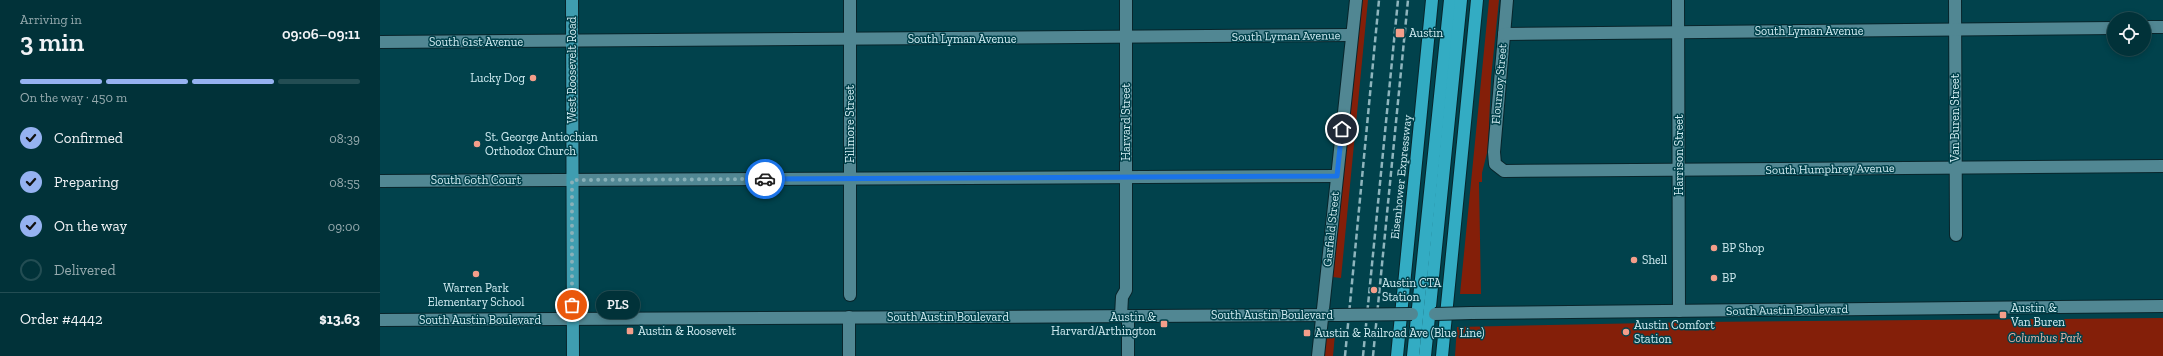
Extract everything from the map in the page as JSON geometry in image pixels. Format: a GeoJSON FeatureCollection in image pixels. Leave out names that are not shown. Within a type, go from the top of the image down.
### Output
{"type":"FeatureCollection","features":[{"type":"Feature","properties":{"kind":"highway","name":"Eisenhower Expressway"},"geometry":{"type":"LineString","coordinates":[[1397,356],[1432,0]]}},
{"type":"Feature","properties":{"kind":"highway"},"geometry":{"type":"LineString","coordinates":[[1425,356],[1423,314],[1450,0]]}},
{"type":"Feature","properties":{"kind":"highway"},"geometry":{"type":"LineString","coordinates":[[1414,356],[1423,314],[1461,0]]}},
{"type":"Feature","properties":{"kind":"highway"},"geometry":{"type":"LineString","coordinates":[[1442,356],[1477,0]]}},
{"type":"Feature","properties":{"kind":"main road","name":"West Roosevelt Road"},"geometry":{"type":"LineString","coordinates":[[572,0],[572,356]]}},
{"type":"Feature","properties":{"kind":"street","name":"Fillmore Street"},"geometry":{"type":"LineString","coordinates":[[850,0],[850,295]]}},
{"type":"Feature","properties":{"kind":"street","name":"Harvard Street"},"geometry":{"type":"LineString","coordinates":[[1126,0],[1126,290],[1122,297],[1128,356]]}},
{"type":"Feature","properties":{"kind":"street","name":"Garfield Street"},"geometry":{"type":"LineString","coordinates":[[1318,356],[1356,0]]}},
{"type":"Feature","properties":{"kind":"street","name":"Flournoy Street"},"geometry":{"type":"LineString","coordinates":[[1498,168],[1494,158],[1494,152],[1507,0]]}},
{"type":"Feature","properties":{"kind":"street","name":"Harrison Street"},"geometry":{"type":"LineString","coordinates":[[1678,0],[1679,311]]}},
{"type":"Feature","properties":{"kind":"street","name":"Van Buren Street"},"geometry":{"type":"LineString","coordinates":[[1955,0],[1956,235]]}},
{"type":"Feature","properties":{"kind":"street"},"geometry":{"type":"LineString","coordinates":[[2151,27],[2163,27]]}},
{"type":"Feature","properties":{"kind":"street","name":"South Lyman Avenue"},"geometry":{"type":"LineString","coordinates":[[1504,34],[2107,28]]}},
{"type":"Feature","properties":{"kind":"street","name":"South Lyman Avenue"},"geometry":{"type":"LineString","coordinates":[[572,42],[1352,35]]}},
{"type":"Feature","properties":{"kind":"street","name":"South 61st Avenue"},"geometry":{"type":"LineString","coordinates":[[380,42],[572,42]]}},
{"type":"Feature","properties":{"kind":"street","name":"South Humphrey Avenue"},"geometry":{"type":"LineString","coordinates":[[1498,168],[1510,172],[2163,166]]}},
{"type":"Feature","properties":{"kind":"street"},"geometry":{"type":"LineString","coordinates":[[572,180],[1337,176]]}},
{"type":"Feature","properties":{"kind":"street","name":"South 60th Court"},"geometry":{"type":"LineString","coordinates":[[380,181],[572,180]]}},
{"type":"Feature","properties":{"kind":"street","name":"South Austin Boulevard"},"geometry":{"type":"LineString","coordinates":[[380,320],[1337,315],[2163,306]]}},
{"type":"Feature","properties":{"kind":"street"},"geometry":{"type":"LineString","coordinates":[[849,317],[849,356]]}},
{"type":"Feature","properties":{"kind":"green space"},"geometry":{"type":"Polygon","coordinates":[[[1361,0],[1368,0],[1341,278],[1332,277],[1361,0]]]}},
{"type":"Feature","properties":{"kind":"green space"},"geometry":{"type":"Polygon","coordinates":[[[1489,0],[1499,0],[1491,78],[1488,149],[1482,173],[1482,182],[1479,182],[1481,294],[1460,294],[1489,0]]]}},
{"type":"Feature","properties":{"kind":"green space","name":"Columbus Park"},"geometry":{"type":"Polygon","coordinates":[[[2163,318],[2163,356],[1455,356],[1457,327],[1700,322],[2163,318]]]}},
{"type":"Feature","properties":{"kind":"green space"},"geometry":{"type":"Polygon","coordinates":[[[1329,334],[1335,334],[1333,356],[1324,356],[1326,337],[1329,334]]]}},
{"type":"Feature","properties":{"kind":"railway"},"geometry":{"type":"LineString","coordinates":[[1345,356],[1379,0]]}},
{"type":"Feature","properties":{"kind":"railway"},"geometry":{"type":"LineString","coordinates":[[1363,356],[1398,0]]}},
{"type":"Feature","properties":{"kind":"railway"},"geometry":{"type":"LineString","coordinates":[[1373,356],[1408,0]]}},
{"type":"Feature","properties":{"kind":"way so far"},"geometry":{"type":"LineString","coordinates":[[572,305],[572,180],[765,179]]}},
{"type":"Feature","properties":{"kind":"place","name":"Austin"},"geometry":{"type":"Point","coordinates":[1400,33]}},
{"type":"Feature","properties":{"kind":"place","name":"Lucky Dog"},"geometry":{"type":"Point","coordinates":[533,78]}},
{"type":"Feature","properties":{"kind":"place","name":"St. George Antiochian Orthodox Church"},"geometry":{"type":"Point","coordinates":[477,144]}},
{"type":"Feature","properties":{"kind":"place","name":"BP Shop"},"geometry":{"type":"Point","coordinates":[1714,248]}},
{"type":"Feature","properties":{"kind":"place","name":"Shell"},"geometry":{"type":"Point","coordinates":[1634,260]}},
{"type":"Feature","properties":{"kind":"place","name":"Warren Park Elementary School"},"geometry":{"type":"Point","coordinates":[476,274]}},
{"type":"Feature","properties":{"kind":"place","name":"BP"},"geometry":{"type":"Point","coordinates":[1714,278]}},
{"type":"Feature","properties":{"kind":"place","name":"Austin CTA Station"},"geometry":{"type":"Point","coordinates":[1374,290]}},
{"type":"Feature","properties":{"kind":"place","name":"PLS"},"geometry":{"type":"Point","coordinates":[572,305]}},
{"type":"Feature","properties":{"kind":"place","name":"Austin & Van Buren"},"geometry":{"type":"Point","coordinates":[2003,315]}},
{"type":"Feature","properties":{"kind":"place","name":"Austin & Harvard/Arthington"},"geometry":{"type":"Point","coordinates":[1164,324]}},
{"type":"Feature","properties":{"kind":"place","name":"Austin & Roosevelt"},"geometry":{"type":"Point","coordinates":[630,331]}},
{"type":"Feature","properties":{"kind":"place","name":"Austin Comfort Station"},"geometry":{"type":"Point","coordinates":[1626,332]}},
{"type":"Feature","properties":{"kind":"place","name":"Austin & Railroad Ave (Blue Line)"},"geometry":{"type":"Point","coordinates":[1307,333]}},
{"type":"Feature","properties":{"kind":"route"},"geometry":{"type":"LineString","coordinates":[[765,179],[1337,176],[1342,129]]}}]}
